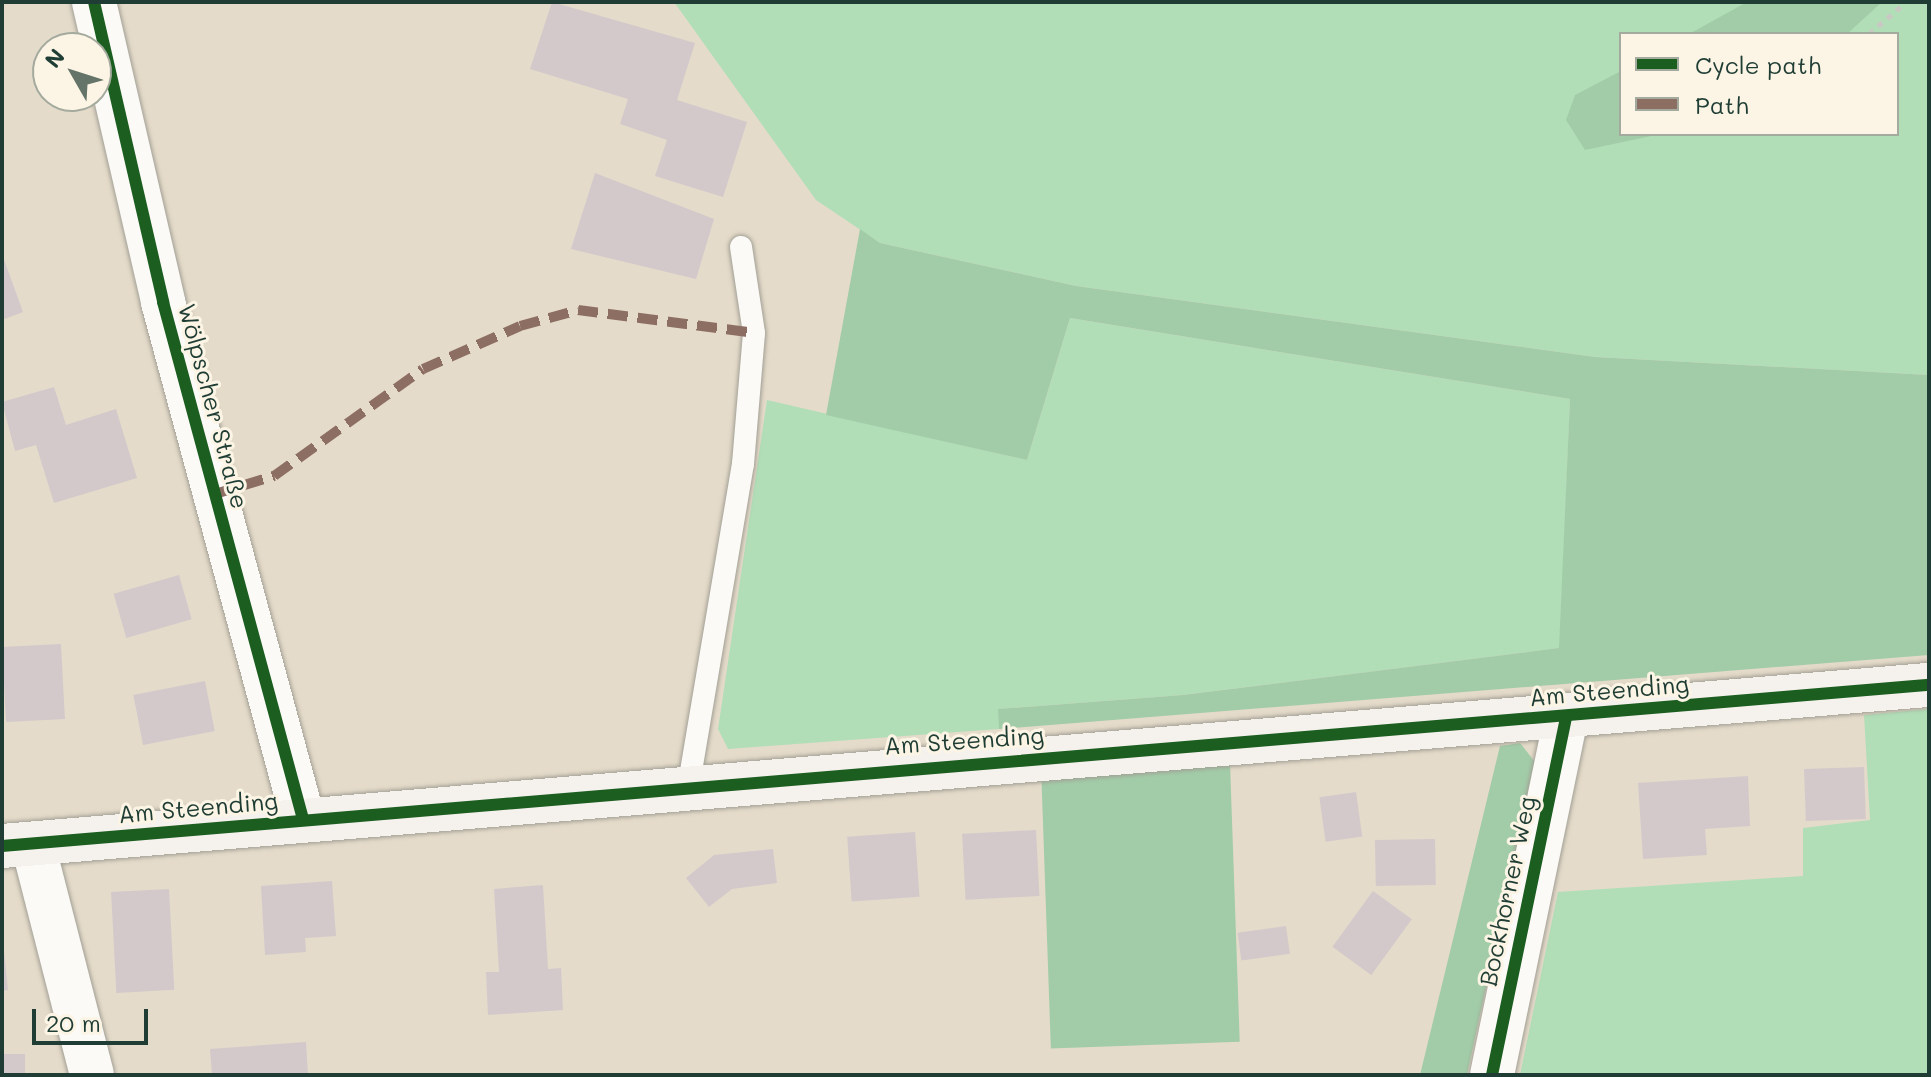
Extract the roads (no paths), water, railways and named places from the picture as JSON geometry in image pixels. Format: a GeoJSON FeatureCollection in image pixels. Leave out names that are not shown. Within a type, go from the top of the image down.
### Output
{"type":"FeatureCollection","features":[{"type":"Feature","properties":{"kind":"street","name":"Wölpscher Straße"},"geometry":{"type":"LineString","coordinates":[[94,2],[163,302],[303,819]]}},
{"type":"Feature","properties":{"kind":"street","name":"Am Steending"},"geometry":{"type":"LineString","coordinates":[[18,845],[689,783],[1566,717],[1929,685]]}},
{"type":"Feature","properties":{"kind":"street","name":"Bockhorner Weg"},"geometry":{"type":"LineString","coordinates":[[1492,1075],[1566,717]]}},
{"type":"Feature","properties":{"kind":"street"},"geometry":{"type":"LineString","coordinates":[[18,845],[92,1075]]}},
{"type":"Feature","properties":{"kind":"lane"},"geometry":{"type":"LineString","coordinates":[[689,783],[743,464],[754,333],[741,247]]}}]}
